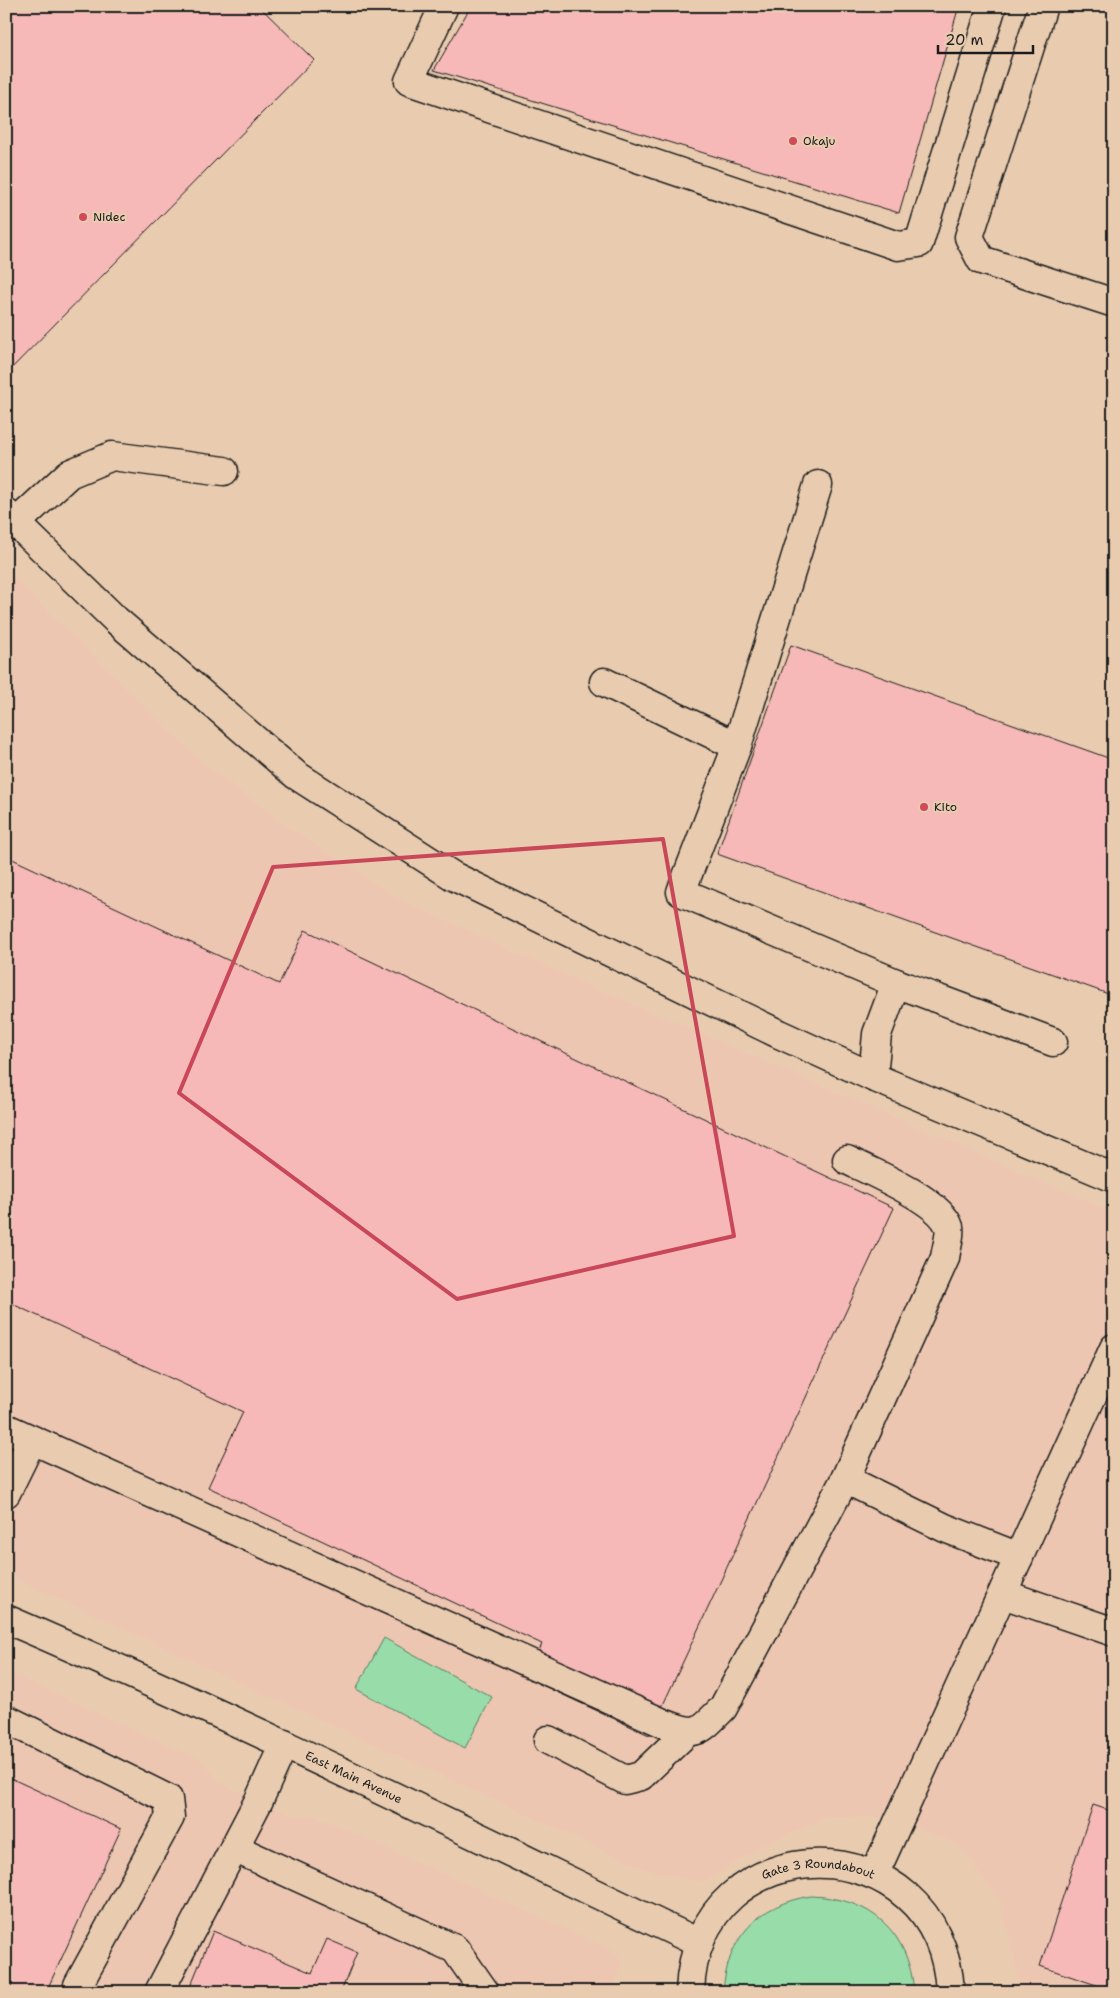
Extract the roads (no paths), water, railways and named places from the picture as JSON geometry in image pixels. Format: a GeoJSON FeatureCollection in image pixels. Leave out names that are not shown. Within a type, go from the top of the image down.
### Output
{"type":"FeatureCollection","features":[{"type":"Feature","properties":{"kind":"street"},"geometry":{"type":"LineString","coordinates":[[444,6],[408,81],[898,246],[919,243],[992,6]]}},
{"type":"Feature","properties":{"kind":"street"},"geometry":{"type":"LineString","coordinates":[[1044,6],[969,237],[981,260],[1114,303]]}},
{"type":"Feature","properties":{"kind":"street"},"geometry":{"type":"LineString","coordinates":[[224,471],[112,456],[69,474],[11,518],[116,620],[296,776],[453,876],[779,1034],[873,1077],[1114,1178]]}},
{"type":"Feature","properties":{"kind":"street"},"geometry":{"type":"LineString","coordinates":[[818,485],[737,746],[681,892],[896,983],[1053,1042]]}},
{"type":"Feature","properties":{"kind":"street"},"geometry":{"type":"LineString","coordinates":[[604,682],[737,746]]}},
{"type":"Feature","properties":{"kind":"street"},"geometry":{"type":"LineString","coordinates":[[873,1077],[877,1034],[896,983]]}},
{"type":"Feature","properties":{"kind":"street"},"geometry":{"type":"LineString","coordinates":[[548,1740],[625,1780],[641,1776],[687,1732],[702,1729],[723,1708],[845,1479],[945,1258],[949,1228],[942,1214],[920,1198],[847,1160]]}},
{"type":"Feature","properties":{"kind":"street"},"geometry":{"type":"LineString","coordinates":[[874,1875],[1114,1348]]}},
{"type":"Feature","properties":{"kind":"street"},"geometry":{"type":"LineString","coordinates":[[6,1428],[687,1732]]}},
{"type":"Feature","properties":{"kind":"street"},"geometry":{"type":"LineString","coordinates":[[6,1493],[32,1440]]}},
{"type":"Feature","properties":{"kind":"street"},"geometry":{"type":"LineString","coordinates":[[845,1479],[945,1528],[1020,1557]]}},
{"type":"Feature","properties":{"kind":"street"},"geometry":{"type":"LineString","coordinates":[[1003,1594],[1114,1632]]}},
{"type":"Feature","properties":{"kind":"street","name":"East Main Avenue"},"geometry":{"type":"LineString","coordinates":[[6,1619],[110,1664],[284,1744],[699,1943]]}},
{"type":"Feature","properties":{"kind":"street"},"geometry":{"type":"LineString","coordinates":[[6,1719],[168,1799],[170,1817],[78,1986]]}},
{"type":"Feature","properties":{"kind":"street"},"geometry":{"type":"LineString","coordinates":[[159,1992],[259,1800],[284,1744]]}},
{"type":"Feature","properties":{"kind":"street"},"geometry":{"type":"LineString","coordinates":[[234,1848],[455,1949],[485,1992]]}},
{"type":"Feature","properties":{"kind":"street","name":"Gate 3 Roundabout"},"geometry":{"type":"LineString","coordinates":[[690,1992],[691,1973],[699,1943],[709,1924],[722,1906],[738,1891],[756,1879],[776,1870],[797,1864],[818,1862],[862,1869],[893,1885],[919,1908],[938,1937],[949,1970],[950,1992]]}},
{"type":"Feature","properties":{"kind":"place","name":"Okaju"},"geometry":{"type":"Point","coordinates":[793,141]}},
{"type":"Feature","properties":{"kind":"place","name":"Nidec"},"geometry":{"type":"Point","coordinates":[83,217]}},
{"type":"Feature","properties":{"kind":"place","name":"Kito"},"geometry":{"type":"Point","coordinates":[924,807]}}]}
